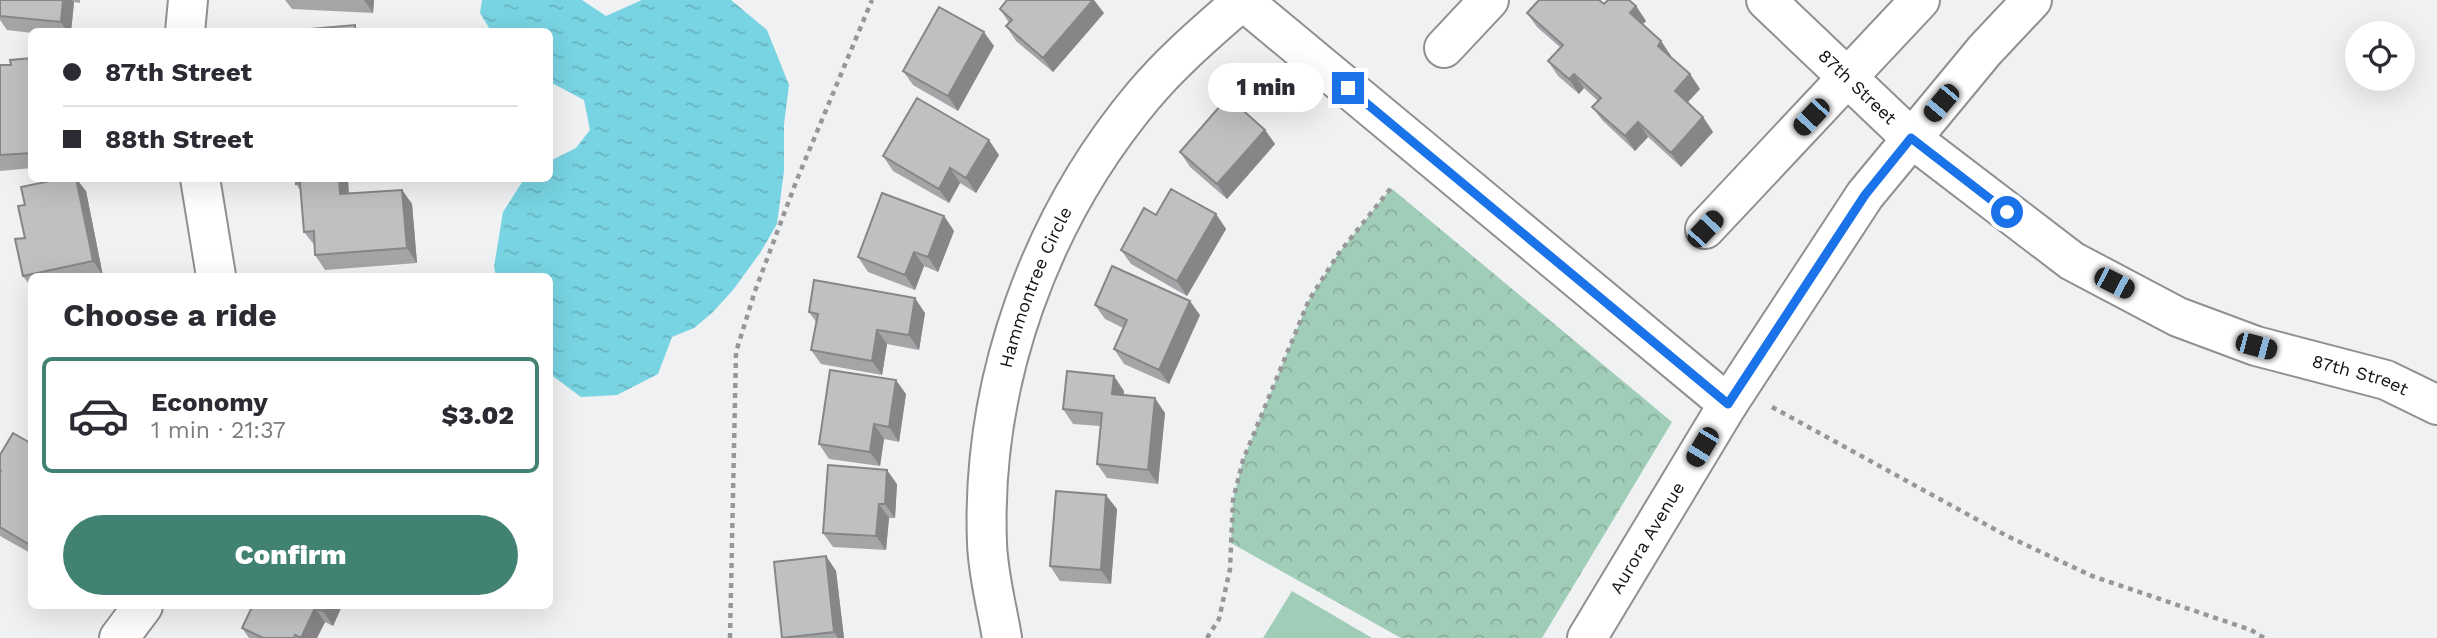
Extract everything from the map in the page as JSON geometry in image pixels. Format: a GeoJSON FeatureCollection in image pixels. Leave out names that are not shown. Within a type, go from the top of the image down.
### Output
{"type":"FeatureCollection","features":[{"type":"Feature","properties":{"kind":"street"},"geometry":{"type":"LineString","coordinates":[[185,28],[188,0]]}},
{"type":"Feature","properties":{"kind":"street"},"geometry":{"type":"LineString","coordinates":[[1242,0],[1728,404]]}},
{"type":"Feature","properties":{"kind":"street","name":"Hammontree Circle"},"geometry":{"type":"LineString","coordinates":[[1002,638],[987,545],[988,476],[997,406],[1013,339],[1036,273],[1065,210],[1101,151],[1143,96],[1191,45],[1242,0]]}},
{"type":"Feature","properties":{"kind":"street"},"geometry":{"type":"LineString","coordinates":[[1444,48],[1489,0]]}},
{"type":"Feature","properties":{"kind":"street","name":"87th Street"},"geometry":{"type":"LineString","coordinates":[[1766,0],[1911,138],[2072,261],[2178,317],[2256,346],[2386,380],[2437,405]]}},
{"type":"Feature","properties":{"kind":"street"},"geometry":{"type":"LineString","coordinates":[[1705,229],[1920,0]]}},
{"type":"Feature","properties":{"kind":"street","name":"Aurora Avenue"},"geometry":{"type":"LineString","coordinates":[[1587,638],[1728,404],[1865,195],[1985,50],[2032,0]]}},
{"type":"Feature","properties":{"kind":"street"},"geometry":{"type":"LineString","coordinates":[[201,182],[216,273]]}},
{"type":"Feature","properties":{"kind":"street"},"geometry":{"type":"LineString","coordinates":[[119,638],[141,609]]}},
{"type":"Feature","properties":{"kind":"path"},"geometry":{"type":"LineString","coordinates":[[730,638],[736,352],[755,291],[792,194],[872,0]]}},
{"type":"Feature","properties":{"kind":"path"},"geometry":{"type":"LineString","coordinates":[[1207,638],[1219,619],[1230,569],[1233,500],[1243,460],[1309,300],[1339,253],[1391,188]]}},
{"type":"Feature","properties":{"kind":"path"},"geometry":{"type":"LineString","coordinates":[[1772,407],[2007,536],[2092,576],[2250,630],[2264,638]]}},
{"type":"Feature","properties":{"kind":"green space"},"geometry":{"type":"Polygon","coordinates":[[[1391,188],[1672,422],[1542,638],[1401,638],[1231,543],[1233,500],[1243,460],[1309,300],[1339,253],[1391,188]]]}},
{"type":"Feature","properties":{"kind":"green space"},"geometry":{"type":"Polygon","coordinates":[[[1292,591],[1372,638],[1263,638],[1292,591]]]}},
{"type":"Feature","properties":{"kind":"water"},"geometry":{"type":"Polygon","coordinates":[[[482,0],[582,0],[606,16],[642,0],[731,0],[767,30],[789,85],[784,124],[784,171],[777,224],[733,290],[712,313],[694,328],[672,337],[658,374],[617,395],[581,397],[553,376],[553,273],[495,273],[503,212],[522,182],[553,182],[553,160],[576,148],[590,130],[584,100],[553,84],[553,28],[489,28],[480,13],[482,0]]]}},
{"type":"Feature","properties":{"kind":"building"},"geometry":{"type":"Polygon","coordinates":[[[0,0],[63,0],[61,22],[0,16],[0,0]]]}},
{"type":"Feature","properties":{"kind":"building"},"geometry":{"type":"Polygon","coordinates":[[[1007,0],[1093,0],[1043,58],[1006,26],[1012,20],[1000,9],[1007,0]]]}},
{"type":"Feature","properties":{"kind":"building"},"geometry":{"type":"Polygon","coordinates":[[[1539,0],[1599,0],[1604,4],[1608,0],[1629,0],[1636,6],[1630,13],[1661,41],[1658,46],[1690,74],[1675,91],[1703,117],[1671,153],[1638,122],[1625,136],[1592,107],[1601,98],[1574,74],[1569,79],[1548,61],[1563,45],[1527,13],[1539,0]]]}},
{"type":"Feature","properties":{"kind":"building"},"geometry":{"type":"Polygon","coordinates":[[[939,7],[984,32],[948,96],[903,71],[939,7]]]}},
{"type":"Feature","properties":{"kind":"building"},"geometry":{"type":"Polygon","coordinates":[[[355,25],[355,28],[321,28],[355,25]]]}},
{"type":"Feature","properties":{"kind":"building"},"geometry":{"type":"Polygon","coordinates":[[[28,58],[28,153],[0,155],[0,65],[11,65],[10,60],[28,58]]]}},
{"type":"Feature","properties":{"kind":"building"},"geometry":{"type":"Polygon","coordinates":[[[1228,97],[1265,130],[1217,184],[1180,152],[1228,97]]]}},
{"type":"Feature","properties":{"kind":"building"},"geometry":{"type":"Polygon","coordinates":[[[917,98],[989,140],[966,178],[950,168],[939,189],[883,156],[917,98]]]}},
{"type":"Feature","properties":{"kind":"building"},"geometry":{"type":"Polygon","coordinates":[[[45,182],[77,182],[93,261],[23,276],[15,239],[25,238],[18,206],[25,205],[21,187],[45,182]]]}},
{"type":"Feature","properties":{"kind":"building"},"geometry":{"type":"Polygon","coordinates":[[[296,182],[339,182],[340,194],[402,190],[407,248],[315,255],[314,231],[304,232],[300,183],[296,182]]]}},
{"type":"Feature","properties":{"kind":"building"},"geometry":{"type":"Polygon","coordinates":[[[1171,189],[1216,214],[1177,281],[1121,250],[1144,208],[1156,215],[1171,189]]]}},
{"type":"Feature","properties":{"kind":"building"},"geometry":{"type":"Polygon","coordinates":[[[882,193],[944,216],[928,257],[914,252],[905,275],[858,257],[882,193]]]}},
{"type":"Feature","properties":{"kind":"building"},"geometry":{"type":"Polygon","coordinates":[[[1112,266],[1190,301],[1159,370],[1114,349],[1127,320],[1095,305],[1112,266]]]}},
{"type":"Feature","properties":{"kind":"building"},"geometry":{"type":"Polygon","coordinates":[[[814,280],[915,298],[909,335],[877,330],[872,361],[811,350],[818,314],[809,312],[814,280]]]}},
{"type":"Feature","properties":{"kind":"building"},"geometry":{"type":"Polygon","coordinates":[[[830,370],[896,380],[889,427],[874,424],[870,452],[819,444],[830,370]]]}},
{"type":"Feature","properties":{"kind":"building"},"geometry":{"type":"Polygon","coordinates":[[[1067,371],[1114,376],[1112,394],[1155,398],[1148,470],[1097,464],[1102,413],[1063,409],[1067,371]]]}},
{"type":"Feature","properties":{"kind":"building"},"geometry":{"type":"Polygon","coordinates":[[[13,433],[28,442],[28,544],[0,527],[0,455],[13,433]]]}},
{"type":"Feature","properties":{"kind":"building"},"geometry":{"type":"Polygon","coordinates":[[[828,465],[887,470],[885,504],[879,504],[876,536],[823,533],[828,465]]]}},
{"type":"Feature","properties":{"kind":"building"},"geometry":{"type":"Polygon","coordinates":[[[1056,491],[1106,495],[1101,570],[1050,566],[1056,491]]]}},
{"type":"Feature","properties":{"kind":"building"},"geometry":{"type":"Polygon","coordinates":[[[826,556],[834,632],[782,638],[774,562],[826,556]]]}},
{"type":"Feature","properties":{"kind":"building"},"geometry":{"type":"Polygon","coordinates":[[[251,609],[315,609],[301,638],[295,635],[294,638],[263,638],[242,628],[251,609]]]}},
{"type":"Feature","properties":{"kind":"route"},"geometry":{"type":"LineString","coordinates":[[1348,88],[1728,404],[1865,195],[1911,138],[2007,212]]}}]}
